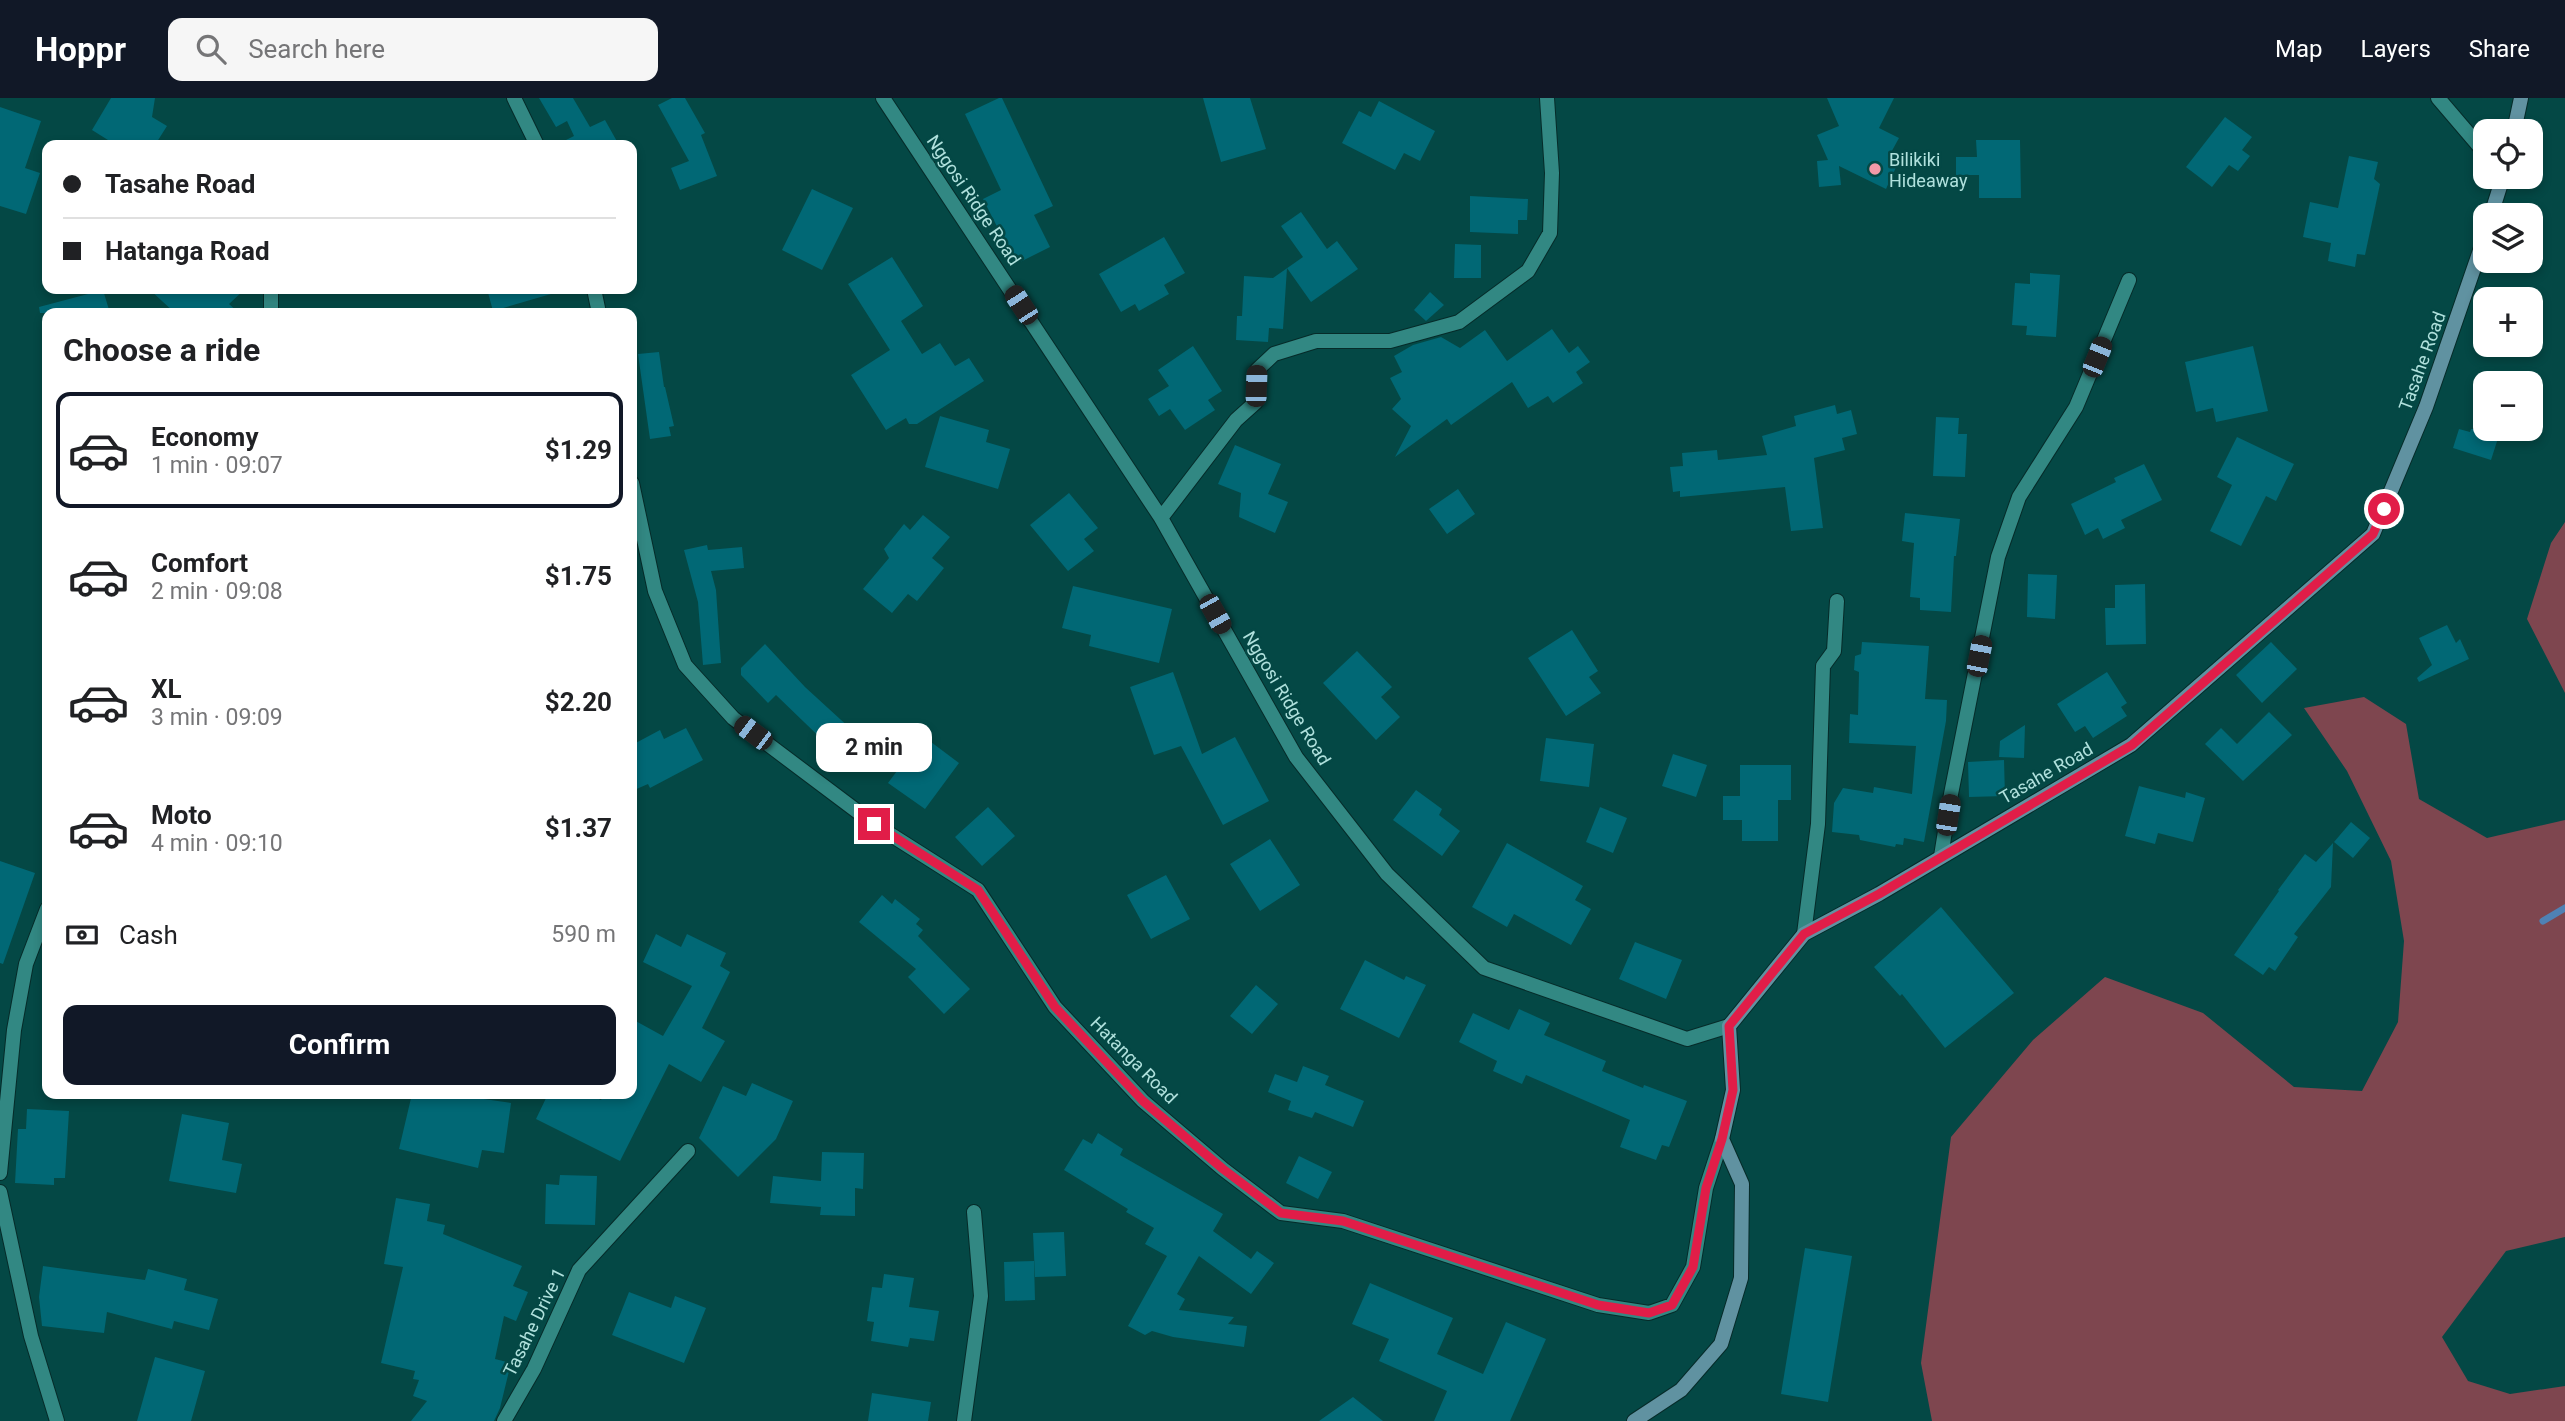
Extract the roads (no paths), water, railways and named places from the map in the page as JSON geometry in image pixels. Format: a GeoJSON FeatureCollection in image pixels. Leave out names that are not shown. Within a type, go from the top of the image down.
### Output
{"type":"FeatureCollection","features":[{"type":"Feature","properties":{"kind":"street"},"geometry":{"type":"LineString","coordinates":[[514,98],[535,140]]}},
{"type":"Feature","properties":{"kind":"street","name":"Nggosi Ridge Road"},"geometry":{"type":"LineString","coordinates":[[883,98],[1161,518],[1296,757],[1387,874],[1484,968],[1687,1039],[1729,1026]]}},
{"type":"Feature","properties":{"kind":"street"},"geometry":{"type":"LineString","coordinates":[[1161,518],[1236,420],[1256,402],[1257,370],[1274,354],[1317,341],[1390,341],[1459,322],[1528,271],[1550,233],[1552,173],[1547,98]]}},
{"type":"Feature","properties":{"kind":"street"},"geometry":{"type":"LineString","coordinates":[[2438,98],[2473,139]]}},
{"type":"Feature","properties":{"kind":"street"},"geometry":{"type":"LineString","coordinates":[[2517,119],[2521,98]]}},
{"type":"Feature","properties":{"kind":"street","name":"Tasahe Road"},"geometry":{"type":"LineString","coordinates":[[1729,1026],[1804,934],[1879,894],[2132,745],[2373,534],[2426,407],[2473,271]]}},
{"type":"Feature","properties":{"kind":"street"},"geometry":{"type":"LineString","coordinates":[[1941,856],[1998,557],[2019,497],[2076,407],[2129,281]]}},
{"type":"Feature","properties":{"kind":"street","name":"Hatanga Road"},"geometry":{"type":"LineString","coordinates":[[637,506],[655,591],[685,665],[733,718],[874,824],[978,890],[1055,1007],[1143,1101],[1223,1169],[1281,1213],[1343,1221],[1598,1305],[1649,1313],[1672,1305],[1693,1267],[1706,1188],[1722,1139]]}},
{"type":"Feature","properties":{"kind":"street"},"geometry":{"type":"LineString","coordinates":[[1804,934],[1818,824],[1823,666],[1834,651],[1837,601]]}},
{"type":"Feature","properties":{"kind":"street"},"geometry":{"type":"LineString","coordinates":[[0,1173],[14,1030],[26,964],[42,922]]}},
{"type":"Feature","properties":{"kind":"street"},"geometry":{"type":"LineString","coordinates":[[1634,1421],[1681,1390],[1721,1344],[1741,1278],[1742,1184],[1722,1139],[1733,1090],[1729,1026]]}},
{"type":"Feature","properties":{"kind":"street","name":"Tasahe Drive 1"},"geometry":{"type":"LineString","coordinates":[[504,1421],[534,1369],[579,1270],[688,1150]]}},
{"type":"Feature","properties":{"kind":"street"},"geometry":{"type":"LineString","coordinates":[[0,1192],[31,1336],[57,1421]]}},
{"type":"Feature","properties":{"kind":"street"},"geometry":{"type":"LineString","coordinates":[[964,1421],[981,1296],[974,1212]]}},
{"type":"Feature","properties":{"kind":"waterway"},"geometry":{"type":"LineString","coordinates":[[2543,921],[2565,908]]}},
{"type":"Feature","properties":{"kind":"place","name":"Bilikiki Hideaway"},"geometry":{"type":"Point","coordinates":[1875,169]}}]}
